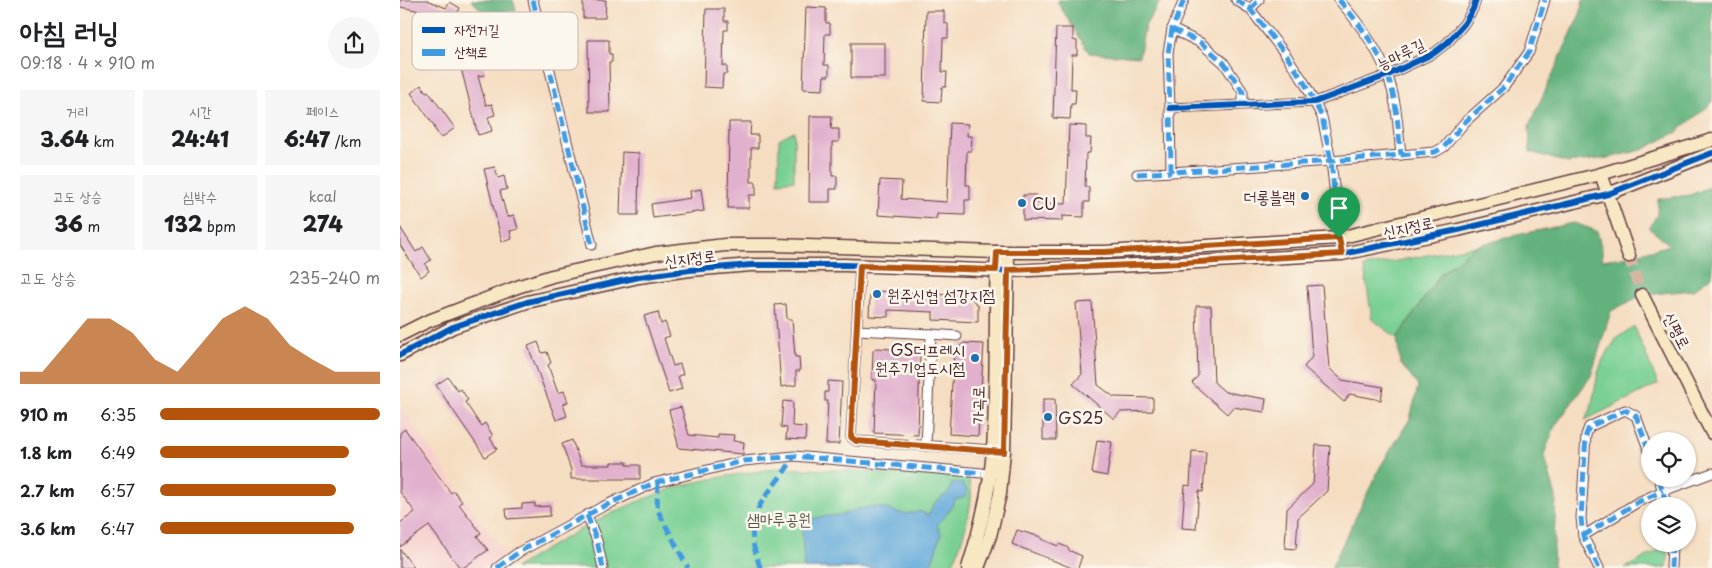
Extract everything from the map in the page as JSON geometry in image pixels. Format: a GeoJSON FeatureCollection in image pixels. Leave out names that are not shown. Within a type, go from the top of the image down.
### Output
{"type":"FeatureCollection","features":[{"type":"Feature","properties":{"kind":"street"},"geometry":{"type":"LineString","coordinates":[[1171,172],[1168,54],[1172,29],[1184,0]]}},
{"type":"Feature","properties":{"kind":"street"},"geometry":{"type":"LineString","coordinates":[[1236,0],[1250,10],[1286,54],[1304,82],[1322,117],[1331,161],[1342,254]]}},
{"type":"Feature","properties":{"kind":"street"},"geometry":{"type":"LineString","coordinates":[[1250,10],[1259,0]]}},
{"type":"Feature","properties":{"kind":"street","name":"능마루길"},"geometry":{"type":"LineString","coordinates":[[1339,0],[1378,52],[1388,75],[1397,114],[1402,155]]}},
{"type":"Feature","properties":{"kind":"street","name":"능마루길"},"geometry":{"type":"LineString","coordinates":[[1170,108],[1315,102],[1388,75],[1434,53],[1447,43],[1464,24],[1473,10],[1476,0]]}},
{"type":"Feature","properties":{"kind":"street"},"geometry":{"type":"LineString","coordinates":[[1137,174],[1436,152],[1444,147],[1465,122],[1501,91],[1529,52],[1545,0]]}},
{"type":"Feature","properties":{"kind":"street"},"geometry":{"type":"LineString","coordinates":[[1172,29],[1201,43],[1224,63],[1243,92],[1243,104]]}},
{"type":"Feature","properties":{"kind":"street"},"geometry":{"type":"LineString","coordinates":[[550,70],[592,245]]}},
{"type":"Feature","properties":{"kind":"street","name":"신지정로"},"geometry":{"type":"LineString","coordinates":[[400,334],[520,286],[552,276],[656,253],[725,245],[1002,252],[1104,252],[1339,238],[1601,174],[1712,140]]}},
{"type":"Feature","properties":{"kind":"street","name":"신지정로"},"geometry":{"type":"LineString","coordinates":[[400,355],[453,327],[498,312],[562,294],[639,278],[690,270],[751,264],[1002,270],[1171,264],[1342,254],[1458,230],[1608,194],[1712,153]]}},
{"type":"Feature","properties":{"kind":"street"},"geometry":{"type":"LineString","coordinates":[[1601,174],[1629,256]]}},
{"type":"Feature","properties":{"kind":"street","name":"가곡로"},"geometry":{"type":"LineString","coordinates":[[978,568],[990,536],[1000,494],[1002,252]]}},
{"type":"Feature","properties":{"kind":"street"},"geometry":{"type":"LineString","coordinates":[[860,266],[851,437],[856,441],[999,451]]}},
{"type":"Feature","properties":{"kind":"street","name":"신평로"},"geometry":{"type":"LineString","coordinates":[[1642,295],[1712,433]]}},
{"type":"Feature","properties":{"kind":"street"},"geometry":{"type":"LineString","coordinates":[[857,330],[957,336]]}},
{"type":"Feature","properties":{"kind":"street"},"geometry":{"type":"LineString","coordinates":[[926,446],[931,334]]}},
{"type":"Feature","properties":{"kind":"street"},"geometry":{"type":"LineString","coordinates":[[1599,568],[1583,536],[1581,518],[1586,435],[1589,428],[1625,410],[1636,416],[1642,432]]}},
{"type":"Feature","properties":{"kind":"street","name":"가곡로"},"geometry":{"type":"LineString","coordinates":[[968,568],[999,451]]}},
{"type":"Feature","properties":{"kind":"street"},"geometry":{"type":"LineString","coordinates":[[497,568],[514,554],[587,515],[654,483],[744,461],[794,456],[982,473]]}},
{"type":"Feature","properties":{"kind":"street"},"geometry":{"type":"LineString","coordinates":[[1583,536],[1638,502],[1712,473]]}},
{"type":"Feature","properties":{"kind":"street"},"geometry":{"type":"LineString","coordinates":[[1662,487],[1665,497]]}},
{"type":"Feature","properties":{"kind":"street"},"geometry":{"type":"LineString","coordinates":[[587,515],[597,541],[602,568]]}},
{"type":"Feature","properties":{"kind":"street"},"geometry":{"type":"LineString","coordinates":[[1671,568],[1672,552]]}},
{"type":"Feature","properties":{"kind":"shaded area"},"geometry":{"type":"Polygon","coordinates":[[[400,406],[504,554],[486,568],[400,568],[400,406]]]}},
{"type":"Feature","properties":{"kind":"green space"},"geometry":{"type":"Polygon","coordinates":[[[471,0],[513,0],[516,11],[483,12],[471,0]]]}},
{"type":"Feature","properties":{"kind":"green space"},"geometry":{"type":"Polygon","coordinates":[[[1058,0],[1161,0],[1145,26],[1139,57],[1089,53],[1058,3],[1058,0]]]}},
{"type":"Feature","properties":{"kind":"green space"},"geometry":{"type":"Polygon","coordinates":[[[1583,0],[1712,0],[1712,103],[1677,132],[1642,150],[1608,158],[1568,163],[1530,152],[1529,126],[1580,14],[1583,0]]]}},
{"type":"Feature","properties":{"kind":"green space"},"geometry":{"type":"Polygon","coordinates":[[[794,131],[794,180],[778,182],[779,139],[794,131]]]}},
{"type":"Feature","properties":{"kind":"green space"},"geometry":{"type":"Polygon","coordinates":[[[1712,186],[1712,276],[1693,290],[1642,295],[1611,311],[1591,376],[1555,426],[1544,454],[1556,497],[1553,565],[1555,568],[1331,568],[1380,467],[1410,419],[1418,386],[1400,363],[1397,338],[1442,273],[1476,246],[1574,223],[1597,231],[1602,250],[1602,260],[1629,256],[1670,245],[1649,228],[1657,215],[1658,199],[1690,195],[1712,186]]]}},
{"type":"Feature","properties":{"kind":"green space"},"geometry":{"type":"Polygon","coordinates":[[[1476,246],[1441,273],[1397,338],[1372,319],[1364,267],[1476,246]]]}},
{"type":"Feature","properties":{"kind":"green space"},"geometry":{"type":"Polygon","coordinates":[[[1634,326],[1658,384],[1585,420],[1591,409],[1598,373],[1603,359],[1617,338],[1634,326]]]}},
{"type":"Feature","properties":{"kind":"green space","name":"샘마루공원"},"geometry":{"type":"Polygon","coordinates":[[[779,468],[953,473],[964,475],[970,485],[970,508],[959,549],[951,568],[515,568],[578,531],[646,498],[725,476],[779,468]]]}},
{"type":"Feature","properties":{"kind":"green space"},"geometry":{"type":"Polygon","coordinates":[[[1656,552],[1668,552],[1667,568],[1625,568],[1656,552]]]}},
{"type":"Feature","properties":{"kind":"water"},"geometry":{"type":"Polygon","coordinates":[[[952,484],[963,484],[967,490],[966,495],[961,499],[956,499],[947,514],[937,525],[941,534],[930,568],[804,568],[802,523],[814,518],[844,514],[871,507],[901,513],[920,511],[928,515],[934,504],[949,492],[952,484]]]}},
{"type":"Feature","properties":{"kind":"building"},"geometry":{"type":"Polygon","coordinates":[[[400,0],[427,0],[446,8],[450,2],[460,8],[458,12],[420,12],[400,7],[400,0]]]}},
{"type":"Feature","properties":{"kind":"building"},"geometry":{"type":"Polygon","coordinates":[[[583,0],[606,0],[605,18],[583,18],[583,0]]]}},
{"type":"Feature","properties":{"kind":"building"},"geometry":{"type":"Polygon","coordinates":[[[806,7],[826,8],[826,23],[830,23],[830,34],[825,34],[824,65],[829,65],[829,76],[824,76],[823,90],[803,89],[806,7]]]}},
{"type":"Feature","properties":{"kind":"building"},"geometry":{"type":"Polygon","coordinates":[[[706,9],[724,9],[724,21],[728,21],[728,30],[724,30],[723,66],[727,66],[727,74],[723,74],[722,88],[704,87],[706,9]]]}},
{"type":"Feature","properties":{"kind":"building"},"geometry":{"type":"Polygon","coordinates":[[[926,11],[944,11],[944,23],[948,24],[948,38],[943,38],[942,72],[947,72],[946,87],[942,87],[941,102],[924,101],[926,11]]]}},
{"type":"Feature","properties":{"kind":"building"},"geometry":{"type":"Polygon","coordinates":[[[1056,28],[1073,28],[1073,40],[1077,41],[1077,55],[1072,55],[1071,89],[1076,89],[1075,104],[1071,104],[1070,119],[1053,118],[1056,28]]]}},
{"type":"Feature","properties":{"kind":"building"},"geometry":{"type":"Polygon","coordinates":[[[588,40],[609,40],[609,54],[612,54],[612,62],[609,62],[610,112],[589,112],[588,40]]]}},
{"type":"Feature","properties":{"kind":"building"},"geometry":{"type":"Polygon","coordinates":[[[851,43],[885,43],[885,78],[851,78],[851,43]]]}},
{"type":"Feature","properties":{"kind":"building"},"geometry":{"type":"Polygon","coordinates":[[[462,70],[483,70],[485,75],[478,76],[486,105],[492,104],[495,115],[488,117],[492,131],[478,135],[462,70]]]}},
{"type":"Feature","properties":{"kind":"building"},"geometry":{"type":"Polygon","coordinates":[[[421,85],[426,92],[428,91],[455,128],[441,138],[411,93],[421,85]]]}},
{"type":"Feature","properties":{"kind":"building"},"geometry":{"type":"Polygon","coordinates":[[[810,116],[832,116],[831,129],[839,129],[839,142],[832,142],[832,176],[837,176],[837,189],[830,189],[830,202],[809,202],[810,116]]]}},
{"type":"Feature","properties":{"kind":"building"},"geometry":{"type":"Polygon","coordinates":[[[729,122],[751,122],[750,135],[758,135],[758,148],[751,148],[751,182],[756,182],[756,195],[749,195],[749,208],[728,208],[729,122]]]}},
{"type":"Feature","properties":{"kind":"building"},"geometry":{"type":"Polygon","coordinates":[[[950,123],[968,124],[967,136],[972,136],[971,151],[967,151],[966,185],[970,185],[970,200],[965,200],[965,215],[937,214],[936,219],[878,215],[880,180],[902,181],[901,199],[947,202],[950,123]]]}},
{"type":"Feature","properties":{"kind":"building"},"geometry":{"type":"Polygon","coordinates":[[[1069,125],[1086,126],[1086,138],[1091,138],[1090,153],[1086,153],[1085,187],[1089,187],[1089,202],[1084,202],[1084,217],[1062,216],[1062,221],[1023,220],[1023,195],[1037,195],[1037,203],[1066,204],[1069,125]]]}},
{"type":"Feature","properties":{"kind":"building"},"geometry":{"type":"Polygon","coordinates":[[[622,152],[639,153],[638,215],[620,215],[622,152]]]}},
{"type":"Feature","properties":{"kind":"building"},"geometry":{"type":"Polygon","coordinates":[[[495,167],[498,178],[504,176],[507,189],[500,191],[507,217],[514,215],[518,229],[510,231],[512,239],[502,242],[484,169],[495,167]]]}},
{"type":"Feature","properties":{"kind":"building"},"geometry":{"type":"Polygon","coordinates":[[[701,189],[704,211],[653,218],[651,204],[691,198],[690,191],[701,189]]]}},
{"type":"Feature","properties":{"kind":"building"},"geometry":{"type":"Polygon","coordinates":[[[400,227],[416,252],[423,247],[431,260],[425,264],[429,271],[421,277],[400,245],[400,227]]]}},
{"type":"Feature","properties":{"kind":"building"},"geometry":{"type":"Polygon","coordinates":[[[1322,285],[1329,368],[1342,380],[1383,387],[1381,400],[1350,394],[1344,402],[1304,367],[1312,357],[1307,286],[1322,285]]]}},
{"type":"Feature","properties":{"kind":"building"},"geometry":{"type":"Polygon","coordinates":[[[876,291],[968,296],[978,305],[978,322],[933,320],[933,312],[888,310],[888,317],[869,316],[870,296],[876,291]]]}},
{"type":"Feature","properties":{"kind":"building"},"geometry":{"type":"Polygon","coordinates":[[[1092,302],[1098,385],[1114,397],[1153,398],[1153,411],[1120,412],[1114,419],[1073,384],[1082,374],[1076,303],[1092,302]]]}},
{"type":"Feature","properties":{"kind":"building"},"geometry":{"type":"Polygon","coordinates":[[[786,304],[787,319],[792,319],[795,357],[799,357],[800,371],[796,371],[796,385],[781,387],[775,305],[786,304]]]}},
{"type":"Feature","properties":{"kind":"building"},"geometry":{"type":"Polygon","coordinates":[[[1196,306],[1211,306],[1214,382],[1225,392],[1266,399],[1264,412],[1233,407],[1227,414],[1192,383],[1198,376],[1196,306]]]}},
{"type":"Feature","properties":{"kind":"building"},"geometry":{"type":"Polygon","coordinates":[[[658,312],[661,324],[665,322],[670,336],[664,338],[673,366],[680,364],[683,374],[678,376],[682,389],[669,393],[644,316],[658,312]]]}},
{"type":"Feature","properties":{"kind":"building"},"geometry":{"type":"Polygon","coordinates":[[[538,342],[542,353],[547,352],[551,363],[548,365],[558,393],[564,391],[568,402],[563,404],[567,416],[556,420],[528,346],[538,342]]]}},
{"type":"Feature","properties":{"kind":"building"},"geometry":{"type":"Polygon","coordinates":[[[964,343],[984,344],[978,436],[949,434],[954,352],[964,343]]]}},
{"type":"Feature","properties":{"kind":"building"},"geometry":{"type":"Polygon","coordinates":[[[876,348],[920,351],[918,435],[874,433],[876,380],[872,380],[873,351],[876,348]]]}},
{"type":"Feature","properties":{"kind":"building"},"geometry":{"type":"Polygon","coordinates":[[[448,377],[458,391],[461,389],[468,400],[465,402],[481,426],[485,423],[493,436],[490,438],[497,449],[485,457],[436,385],[448,377]]]}},
{"type":"Feature","properties":{"kind":"building"},"geometry":{"type":"Polygon","coordinates":[[[828,381],[842,382],[839,444],[826,444],[828,401],[825,401],[825,392],[828,392],[828,381]]]}},
{"type":"Feature","properties":{"kind":"building"},"geometry":{"type":"Polygon","coordinates":[[[1043,399],[1055,399],[1056,440],[1043,440],[1043,399]]]}},
{"type":"Feature","properties":{"kind":"building"},"geometry":{"type":"Polygon","coordinates":[[[783,401],[793,402],[792,426],[806,427],[805,440],[786,439],[787,428],[781,427],[783,401]]]}},
{"type":"Feature","properties":{"kind":"building"},"geometry":{"type":"Polygon","coordinates":[[[681,407],[689,435],[718,438],[718,434],[734,435],[733,441],[744,442],[743,454],[679,448],[669,410],[681,407]]]}},
{"type":"Feature","properties":{"kind":"building"},"geometry":{"type":"Polygon","coordinates":[[[405,429],[451,493],[454,491],[462,502],[459,504],[481,533],[477,536],[488,550],[463,568],[460,568],[429,526],[400,547],[400,523],[415,512],[400,492],[400,433],[405,429]]]}},
{"type":"Feature","properties":{"kind":"building"},"geometry":{"type":"Polygon","coordinates":[[[572,440],[581,465],[611,465],[611,462],[627,462],[627,465],[640,465],[640,479],[571,479],[571,470],[562,444],[572,440]]]}},
{"type":"Feature","properties":{"kind":"building"},"geometry":{"type":"Polygon","coordinates":[[[1097,440],[1112,442],[1107,476],[1092,473],[1097,440]]]}},
{"type":"Feature","properties":{"kind":"building"},"geometry":{"type":"Polygon","coordinates":[[[1316,445],[1330,446],[1327,491],[1298,518],[1296,549],[1285,548],[1287,509],[1313,484],[1316,445]]]}},
{"type":"Feature","properties":{"kind":"building"},"geometry":{"type":"Polygon","coordinates":[[[1192,451],[1206,452],[1203,492],[1199,491],[1196,529],[1182,528],[1185,485],[1190,486],[1192,451]]]}},
{"type":"Feature","properties":{"kind":"building"},"geometry":{"type":"Polygon","coordinates":[[[535,503],[535,507],[550,506],[550,516],[507,519],[506,509],[522,508],[522,504],[535,503]]]}},
{"type":"Feature","properties":{"kind":"building"},"geometry":{"type":"Polygon","coordinates":[[[1017,530],[1041,537],[1041,539],[1058,546],[1059,544],[1069,548],[1068,550],[1082,556],[1078,568],[1072,568],[1012,544],[1017,530]]]}},
{"type":"Feature","properties":{"kind":"building"},"geometry":{"type":"Polygon","coordinates":[[[400,549],[414,568],[400,568],[400,549]]]}},
{"type":"Feature","properties":{"kind":"tunnel"},"geometry":{"type":"LineString","coordinates":[[1629,256],[1642,295]]}},
{"type":"Feature","properties":{"kind":"marked path"},"geometry":{"type":"LineString","coordinates":[[533,0],[536,12]]}},
{"type":"Feature","properties":{"kind":"marked path"},"geometry":{"type":"LineString","coordinates":[[1184,0],[1172,29],[1168,53],[1171,172],[1435,152],[1444,147],[1465,122],[1504,87],[1529,52],[1545,0]]}},
{"type":"Feature","properties":{"kind":"marked path"},"geometry":{"type":"LineString","coordinates":[[1236,0],[1250,9],[1286,55],[1304,82],[1322,117],[1331,161],[1339,238]]}},
{"type":"Feature","properties":{"kind":"marked path"},"geometry":{"type":"LineString","coordinates":[[1250,9],[1259,0]]}},
{"type":"Feature","properties":{"kind":"marked path"},"geometry":{"type":"LineString","coordinates":[[1339,0],[1366,35],[1383,64],[1395,104],[1401,155]]}},
{"type":"Feature","properties":{"kind":"marked path"},"geometry":{"type":"LineString","coordinates":[[1172,29],[1201,43],[1224,63],[1243,92],[1243,104]]}},
{"type":"Feature","properties":{"kind":"marked path"},"geometry":{"type":"LineString","coordinates":[[550,70],[592,245]]}},
{"type":"Feature","properties":{"kind":"marked path"},"geometry":{"type":"LineString","coordinates":[[1137,174],[1171,172]]}},
{"type":"Feature","properties":{"kind":"marked path"},"geometry":{"type":"LineString","coordinates":[[1599,568],[1583,536],[1581,518],[1586,435],[1589,427],[1625,410],[1636,416],[1642,432]]}},
{"type":"Feature","properties":{"kind":"marked path"},"geometry":{"type":"LineString","coordinates":[[497,568],[519,552],[602,507],[654,483],[744,461],[794,456],[982,473]]}},
{"type":"Feature","properties":{"kind":"marked path"},"geometry":{"type":"LineString","coordinates":[[760,568],[753,542],[755,516],[766,496],[794,456]]}},
{"type":"Feature","properties":{"kind":"marked path"},"geometry":{"type":"LineString","coordinates":[[658,482],[657,509],[688,568]]}},
{"type":"Feature","properties":{"kind":"marked path"},"geometry":{"type":"LineString","coordinates":[[1661,487],[1664,497]]}},
{"type":"Feature","properties":{"kind":"marked path"},"geometry":{"type":"LineString","coordinates":[[1583,536],[1638,502],[1663,491]]}},
{"type":"Feature","properties":{"kind":"marked path"},"geometry":{"type":"LineString","coordinates":[[587,515],[597,541],[603,568]]}},
{"type":"Feature","properties":{"kind":"marked path"},"geometry":{"type":"LineString","coordinates":[[1671,568],[1672,552]]}},
{"type":"Feature","properties":{"kind":"cycle path"},"geometry":{"type":"LineString","coordinates":[[1170,108],[1315,102],[1388,75],[1434,53],[1447,43],[1464,24],[1476,0]]}},
{"type":"Feature","properties":{"kind":"cycle path"},"geometry":{"type":"LineString","coordinates":[[400,355],[453,327],[527,302],[639,277],[690,270],[751,265],[845,265],[1008,271],[1342,254],[1458,230],[1608,194],[1712,153]]}},
{"type":"Feature","properties":{"kind":"place","name":"더롱블랙"},"geometry":{"type":"Point","coordinates":[1305,196]}},
{"type":"Feature","properties":{"kind":"place","name":"CU"},"geometry":{"type":"Point","coordinates":[1022,203]}},
{"type":"Feature","properties":{"kind":"place","name":"원주신협 섬강지점"},"geometry":{"type":"Point","coordinates":[877,294]}},
{"type":"Feature","properties":{"kind":"place","name":"GS더프레시 원주기업도시점"},"geometry":{"type":"Point","coordinates":[975,358]}},
{"type":"Feature","properties":{"kind":"place","name":"GS25"},"geometry":{"type":"Point","coordinates":[1048,417]}},
{"type":"Feature","properties":{"kind":"route"},"geometry":{"type":"LineString","coordinates":[[1339,238],[1342,254],[1008,270],[1004,452],[985,449],[856,441],[851,437],[860,266],[996,270],[997,252],[1104,252],[1339,238]]}}]}
